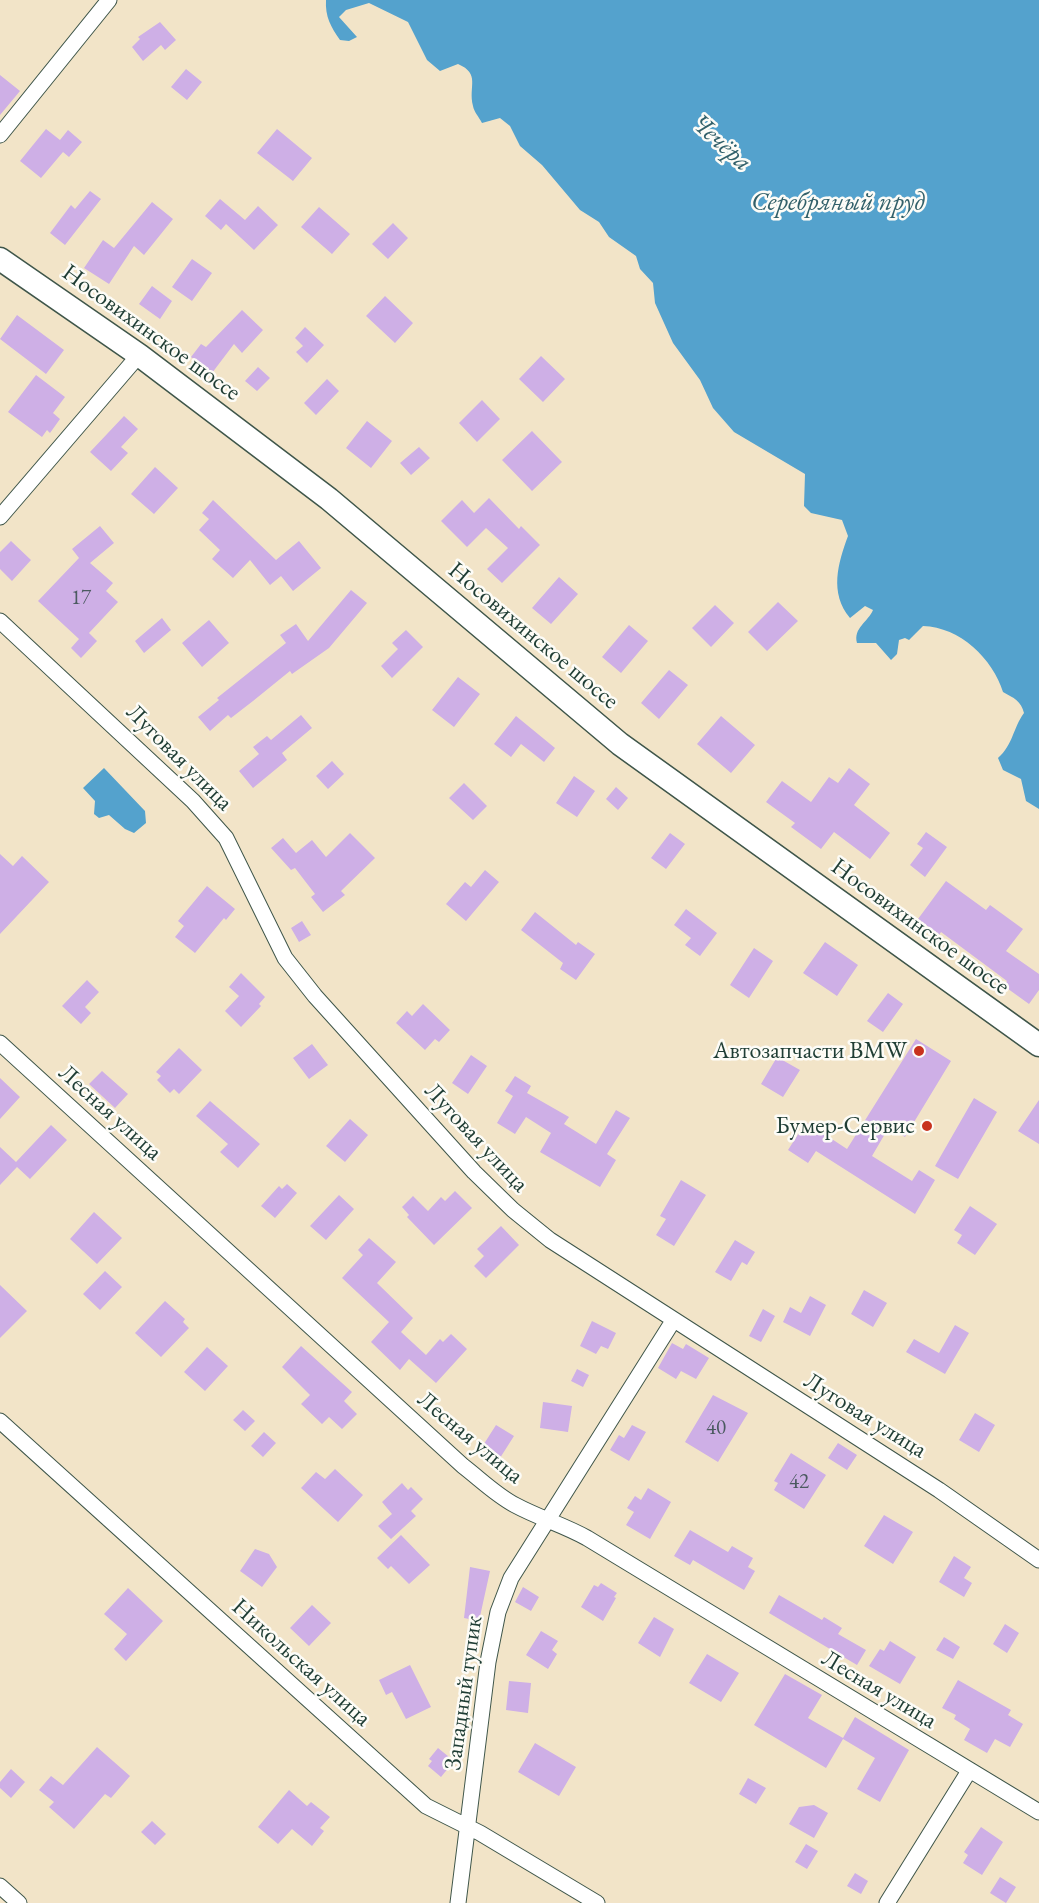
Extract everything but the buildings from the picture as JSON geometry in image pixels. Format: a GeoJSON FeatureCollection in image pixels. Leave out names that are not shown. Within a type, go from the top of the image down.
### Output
{"type":"FeatureCollection","features":[{"type":"Feature","properties":{"kind":"main road","name":"Носовихинское шоссе"},"geometry":{"type":"LineString","coordinates":[[0,259],[139,355],[329,499],[620,744],[1039,1045]]}},
{"type":"Feature","properties":{"kind":"street"},"geometry":{"type":"LineString","coordinates":[[0,135],[103,2]]}},
{"type":"Feature","properties":{"kind":"street"},"geometry":{"type":"LineString","coordinates":[[0,517],[139,355]]}},
{"type":"Feature","properties":{"kind":"street","name":"Луговая улица"},"geometry":{"type":"LineString","coordinates":[[0,621],[136,745],[193,801],[226,838],[285,957],[315,996],[474,1172],[513,1210],[550,1240],[939,1490],[1039,1560]]}},
{"type":"Feature","properties":{"kind":"street","name":"Лесная улица"},"geometry":{"type":"LineString","coordinates":[[0,1043],[463,1466],[513,1504],[587,1538],[1039,1812]]}},
{"type":"Feature","properties":{"kind":"street","name":"Западный тупик"},"geometry":{"type":"LineString","coordinates":[[458,1903],[488,1662],[498,1612],[511,1578],[673,1321]]}},
{"type":"Feature","properties":{"kind":"street","name":"Никольская улица"},"geometry":{"type":"LineString","coordinates":[[0,1421],[426,1806],[468,1827],[597,1903]]}},
{"type":"Feature","properties":{"kind":"street"},"geometry":{"type":"LineString","coordinates":[[887,1903],[969,1771]]}},
{"type":"Feature","properties":{"kind":"street"},"geometry":{"type":"LineString","coordinates":[[0,1886],[19,1903]]}},
{"type":"Feature","properties":{"kind":"water","name":"Серебряный пруд"},"geometry":{"type":"Polygon","coordinates":[[[326,0],[1039,0],[1039,809],[1026,801],[1021,779],[1003,770],[998,758],[1010,742],[1024,713],[1023,709],[1016,700],[1003,692],[991,668],[973,647],[950,632],[923,626],[909,640],[905,638],[899,640],[897,654],[891,660],[876,643],[857,643],[857,633],[873,610],[865,606],[850,618],[839,598],[837,578],[848,536],[842,520],[811,513],[804,506],[805,474],[734,432],[713,408],[700,380],[673,343],[655,303],[653,283],[640,269],[636,256],[609,237],[599,222],[580,210],[542,165],[520,146],[510,126],[500,118],[482,123],[472,99],[472,76],[465,68],[458,64],[440,71],[427,60],[408,22],[369,3],[346,10],[339,17],[357,37],[349,41],[340,40],[329,22],[326,0]]]}},
{"type":"Feature","properties":{"kind":"water"},"geometry":{"type":"Polygon","coordinates":[[[104,768],[145,811],[146,823],[134,833],[125,829],[109,815],[99,818],[94,814],[95,801],[83,788],[104,768]]]}},
{"type":"Feature","properties":{"kind":"place","name":"Автозапчасти BMW"},"geometry":{"type":"Point","coordinates":[919,1051]}},
{"type":"Feature","properties":{"kind":"place","name":"Бумер-Сервис"},"geometry":{"type":"Point","coordinates":[927,1126]}},
{"type":"Feature","properties":{"kind":"water label","name":"Чечёра"},"geometry":{"type":"Point","coordinates":[721,143]}}]}
